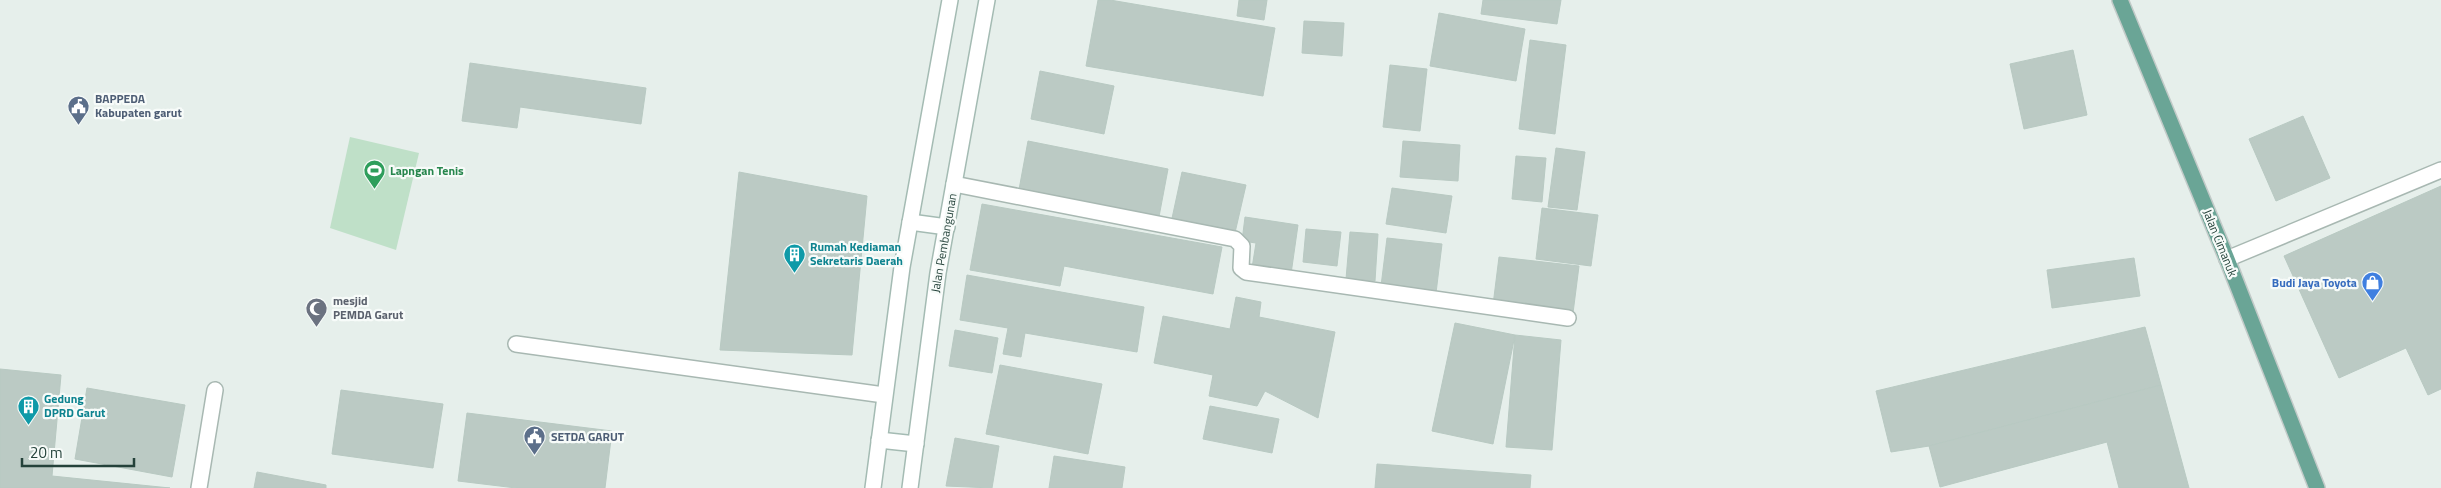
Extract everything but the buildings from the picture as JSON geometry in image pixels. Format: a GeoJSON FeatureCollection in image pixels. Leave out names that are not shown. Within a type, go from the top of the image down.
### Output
{"type":"FeatureCollection","features":[{"type":"Feature","properties":{"kind":"main road"},"geometry":{"type":"LineString","coordinates":[[873,488],[884,395],[910,222],[950,0]]}},
{"type":"Feature","properties":{"kind":"main road","name":"Jalan Pembangunan"},"geometry":{"type":"LineString","coordinates":[[910,488],[938,273],[987,0]]}},
{"type":"Feature","properties":{"kind":"main road","name":"Jalan Cimanuk"},"geometry":{"type":"LineString","coordinates":[[2120,0],[2227,259],[2317,488]]}},
{"type":"Feature","properties":{"kind":"main road"},"geometry":{"type":"LineString","coordinates":[[2227,259],[2441,170]]}},
{"type":"Feature","properties":{"kind":"main road"},"geometry":{"type":"LineString","coordinates":[[954,184],[1236,239],[1242,246],[1241,268],[1246,272],[1568,318]]}},
{"type":"Feature","properties":{"kind":"main road"},"geometry":{"type":"LineString","coordinates":[[910,222],[947,227]]}},
{"type":"Feature","properties":{"kind":"main road"},"geometry":{"type":"LineString","coordinates":[[516,344],[884,395]]}},
{"type":"Feature","properties":{"kind":"main road"},"geometry":{"type":"LineString","coordinates":[[199,488],[215,390]]}},
{"type":"Feature","properties":{"kind":"main road"},"geometry":{"type":"LineString","coordinates":[[879,440],[916,444]]}},
{"type":"Feature","properties":{"kind":"green space","name":"Lapngan Tenis"},"geometry":{"type":"Polygon","coordinates":[[[350,137],[419,153],[396,250],[330,228],[350,137]]]}},
{"type":"Feature","properties":{"kind":"place","name":"BAPPEDA Kabupaten garut"},"geometry":{"type":"Point","coordinates":[79,125]}},
{"type":"Feature","properties":{"kind":"place","name":"Lapngan Tenis"},"geometry":{"type":"Point","coordinates":[374,190]}},
{"type":"Feature","properties":{"kind":"place","name":"Rumah Kediaman Sekretaris Daerah"},"geometry":{"type":"Point","coordinates":[794,273]}},
{"type":"Feature","properties":{"kind":"place","name":"Budi Jaya Toyota"},"geometry":{"type":"Point","coordinates":[2373,302]}},
{"type":"Feature","properties":{"kind":"place","name":"mesjid PEMDA Garut"},"geometry":{"type":"Point","coordinates":[317,327]}},
{"type":"Feature","properties":{"kind":"place","name":"Gedung DPRD Garut"},"geometry":{"type":"Point","coordinates":[28,425]}},
{"type":"Feature","properties":{"kind":"place","name":"SETDA GARUT"},"geometry":{"type":"Point","coordinates":[535,456]}}]}
